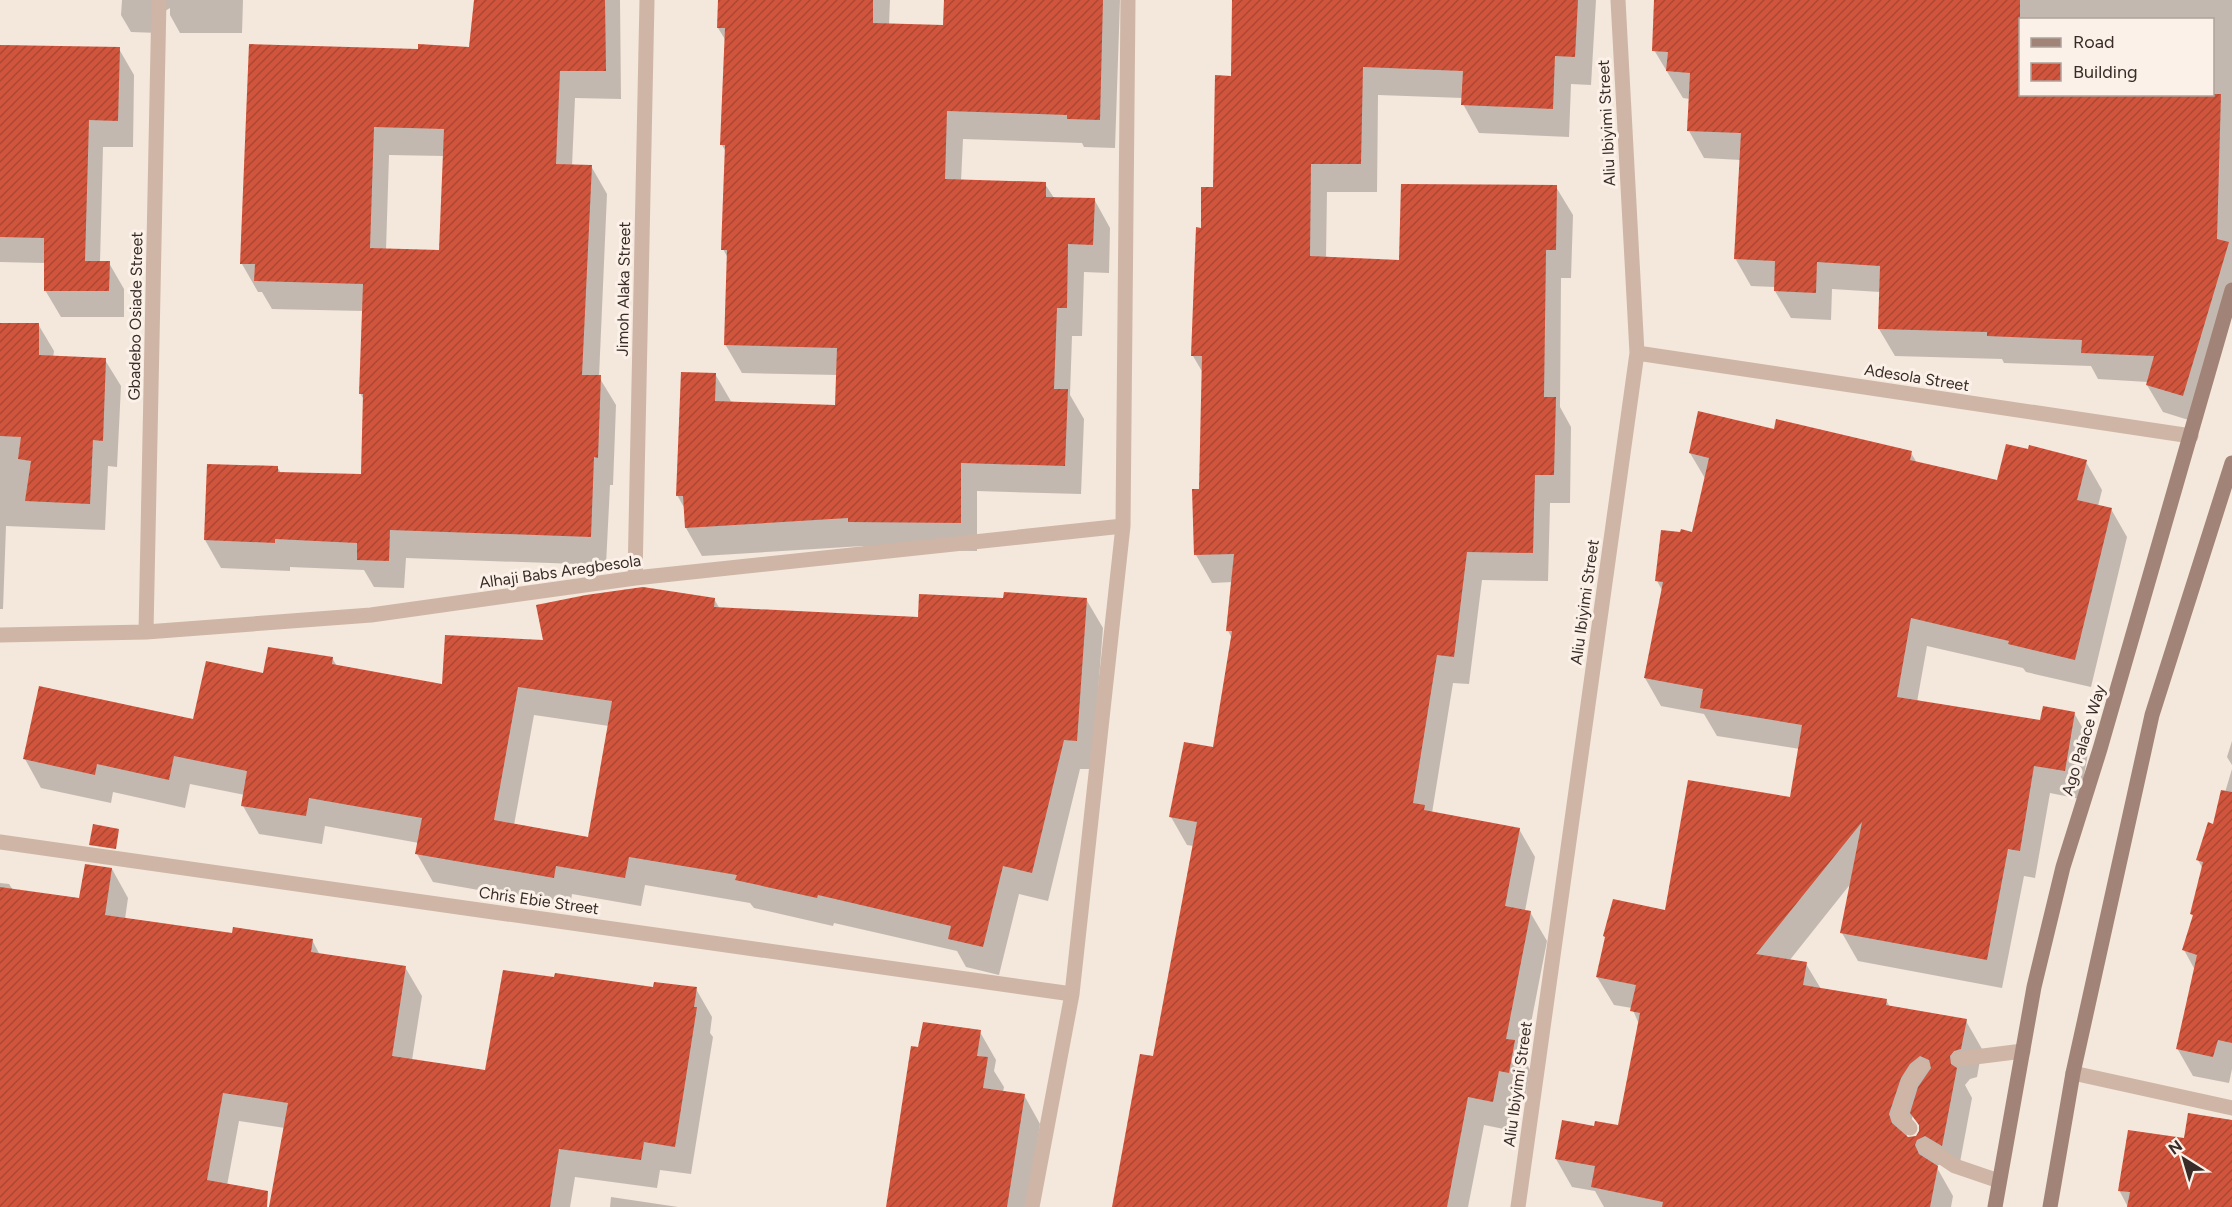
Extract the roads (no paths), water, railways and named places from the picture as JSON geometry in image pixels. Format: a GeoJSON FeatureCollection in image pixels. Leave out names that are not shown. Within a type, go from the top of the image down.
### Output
{"type":"FeatureCollection","features":[{"type":"Feature","properties":{"kind":"main road","name":"Ago Palace Way"},"geometry":{"type":"LineString","coordinates":[[1995,1207],[2034,987],[2063,867],[2103,738],[2232,290]]}},
{"type":"Feature","properties":{"kind":"main road"},"geometry":{"type":"LineString","coordinates":[[2050,1207],[2073,1072],[2152,715],[2232,463]]}},
{"type":"Feature","properties":{"kind":"street","name":"Gbadebo Osiade Street"},"geometry":{"type":"LineString","coordinates":[[146,632],[159,0]]}},
{"type":"Feature","properties":{"kind":"street","name":"Jimoh Alaka Street"},"geometry":{"type":"LineString","coordinates":[[635,578],[647,0]]}},
{"type":"Feature","properties":{"kind":"street"},"geometry":{"type":"LineString","coordinates":[[1032,1207],[1072,994],[1123,526],[1128,0]]}},
{"type":"Feature","properties":{"kind":"street","name":"Aliu Ibiyimi Street"},"geometry":{"type":"LineString","coordinates":[[1518,1207],[1637,352],[1617,0]]}},
{"type":"Feature","properties":{"kind":"street","name":"Adesola Street"},"geometry":{"type":"LineString","coordinates":[[1637,352],[2191,436]]}},
{"type":"Feature","properties":{"kind":"street","name":"Alhaji Babs Aregbesola"},"geometry":{"type":"LineString","coordinates":[[0,635],[146,632],[370,615],[635,578],[1123,526]]}},
{"type":"Feature","properties":{"kind":"street","name":"Chris Ebie Street"},"geometry":{"type":"LineString","coordinates":[[0,842],[1072,994]]}},
{"type":"Feature","properties":{"kind":"street"},"geometry":{"type":"LineString","coordinates":[[1959,1059],[2023,1051]]}},
{"type":"Feature","properties":{"kind":"street"},"geometry":{"type":"LineString","coordinates":[[1910,1128],[1899,1116],[1902,1098],[1912,1075],[1922,1066]]}},
{"type":"Feature","properties":{"kind":"street"},"geometry":{"type":"LineString","coordinates":[[2073,1072],[2232,1108]]}},
{"type":"Feature","properties":{"kind":"street"},"geometry":{"type":"LineString","coordinates":[[1924,1146],[1955,1166],[1999,1181]]}}]}
